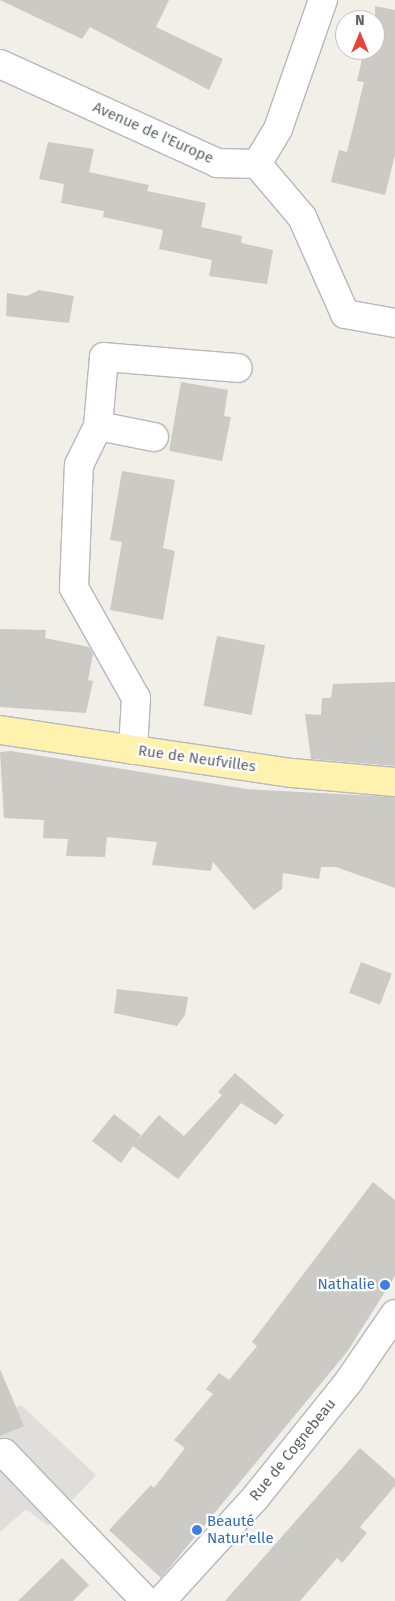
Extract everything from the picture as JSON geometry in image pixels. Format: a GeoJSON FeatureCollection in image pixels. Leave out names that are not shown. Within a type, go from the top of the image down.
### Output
{"type":"FeatureCollection","features":[{"type":"Feature","properties":{"kind":"main road","name":"Rue de Neufvilles"},"geometry":{"type":"LineString","coordinates":[[0,730],[133,750],[395,782]]}},
{"type":"Feature","properties":{"kind":"street"},"geometry":{"type":"LineString","coordinates":[[323,0],[278,129],[257,164],[302,217],[345,314],[395,323]]}},
{"type":"Feature","properties":{"kind":"street","name":"Avenue de l'Europe"},"geometry":{"type":"LineString","coordinates":[[0,64],[217,163],[257,164]]}},
{"type":"Feature","properties":{"kind":"street"},"geometry":{"type":"LineString","coordinates":[[133,750],[136,698],[74,588],[79,465],[98,426],[104,357],[238,368]]}},
{"type":"Feature","properties":{"kind":"street"},"geometry":{"type":"LineString","coordinates":[[98,426],[154,437]]}},
{"type":"Feature","properties":{"kind":"street","name":"Rue de Cognebeau"},"geometry":{"type":"LineString","coordinates":[[161,1601],[255,1498],[379,1338],[395,1314]]}},
{"type":"Feature","properties":{"kind":"street"},"geometry":{"type":"LineString","coordinates":[[0,1456],[4,1453],[146,1601]]}},
{"type":"Feature","properties":{"kind":"shaded area"},"geometry":{"type":"Polygon","coordinates":[[[21,1405],[96,1475],[48,1526],[26,1509],[0,1532],[0,1414],[21,1405]]]}},
{"type":"Feature","properties":{"kind":"building"},"geometry":{"type":"Polygon","coordinates":[[[0,0],[169,0],[156,27],[223,59],[209,90],[90,27],[82,39],[0,0]]]}},
{"type":"Feature","properties":{"kind":"building"},"geometry":{"type":"Polygon","coordinates":[[[375,6],[395,10],[395,155],[385,195],[331,182],[339,150],[347,152],[364,82],[357,81],[362,60],[385,60],[385,10],[375,10],[375,6]]]}},
{"type":"Feature","properties":{"kind":"building"},"geometry":{"type":"Polygon","coordinates":[[[48,142],[94,149],[89,172],[149,185],[147,191],[206,203],[201,227],[242,236],[241,243],[273,250],[267,284],[209,276],[212,260],[159,249],[163,230],[103,217],[104,211],[61,203],[64,184],[39,179],[48,142]]]}},
{"type":"Feature","properties":{"kind":"building"},"geometry":{"type":"Polygon","coordinates":[[[39,290],[74,296],[69,323],[6,316],[7,293],[27,296],[39,290]]]}},
{"type":"Feature","properties":{"kind":"building"},"geometry":{"type":"Polygon","coordinates":[[[181,382],[228,390],[224,416],[231,417],[222,461],[169,451],[181,382]]]}},
{"type":"Feature","properties":{"kind":"building"},"geometry":{"type":"Polygon","coordinates":[[[122,471],[175,480],[163,548],[175,551],[163,620],[110,610],[122,542],[110,540],[122,471]]]}},
{"type":"Feature","properties":{"kind":"building"},"geometry":{"type":"Polygon","coordinates":[[[0,629],[46,630],[45,638],[89,647],[93,654],[88,680],[93,681],[86,713],[0,707],[0,629]]]}},
{"type":"Feature","properties":{"kind":"building"},"geometry":{"type":"Polygon","coordinates":[[[217,636],[265,645],[252,715],[203,706],[217,636]]]}},
{"type":"Feature","properties":{"kind":"building"},"geometry":{"type":"Polygon","coordinates":[[[395,682],[395,766],[311,759],[305,714],[321,715],[322,698],[331,698],[333,684],[395,682]]]}},
{"type":"Feature","properties":{"kind":"building"},"geometry":{"type":"Polygon","coordinates":[[[11,751],[247,789],[395,797],[395,888],[336,867],[321,867],[319,879],[283,873],[282,889],[254,910],[213,862],[211,871],[152,865],[157,842],[107,837],[105,857],[66,856],[68,839],[43,838],[44,820],[4,818],[0,752],[11,751]]]}},
{"type":"Feature","properties":{"kind":"building"},"geometry":{"type":"Polygon","coordinates":[[[361,962],[392,974],[380,1005],[349,993],[361,962]]]}},
{"type":"Feature","properties":{"kind":"building"},"geometry":{"type":"Polygon","coordinates":[[[117,989],[188,997],[185,1015],[177,1026],[114,1013],[117,989]]]}},
{"type":"Feature","properties":{"kind":"building"},"geometry":{"type":"Polygon","coordinates":[[[235,1073],[284,1115],[276,1125],[241,1103],[178,1179],[133,1146],[121,1163],[92,1141],[114,1114],[141,1135],[135,1143],[159,1115],[184,1136],[222,1095],[218,1092],[235,1073]]]}},
{"type":"Feature","properties":{"kind":"building"},"geometry":{"type":"Polygon","coordinates":[[[373,1182],[395,1200],[395,1276],[347,1352],[161,1578],[109,1530],[151,1485],[154,1488],[185,1448],[174,1440],[213,1394],[206,1389],[219,1373],[229,1380],[257,1346],[252,1342],[373,1182]]]}},
{"type":"Feature","properties":{"kind":"building"},"geometry":{"type":"Polygon","coordinates":[[[0,1369],[24,1426],[0,1436],[0,1369]]]}},
{"type":"Feature","properties":{"kind":"building"},"geometry":{"type":"Polygon","coordinates":[[[360,1448],[395,1479],[395,1486],[360,1527],[367,1533],[342,1563],[337,1558],[300,1601],[225,1601],[360,1448]]]}},
{"type":"Feature","properties":{"kind":"building"},"geometry":{"type":"Polygon","coordinates":[[[62,1558],[89,1585],[73,1601],[18,1601],[62,1558]]]}},
{"type":"Feature","properties":{"kind":"place","name":"Nathalie"},"geometry":{"type":"Point","coordinates":[385,1285]}},
{"type":"Feature","properties":{"kind":"place","name":"Beauté Natur'elle"},"geometry":{"type":"Point","coordinates":[197,1530]}}]}
